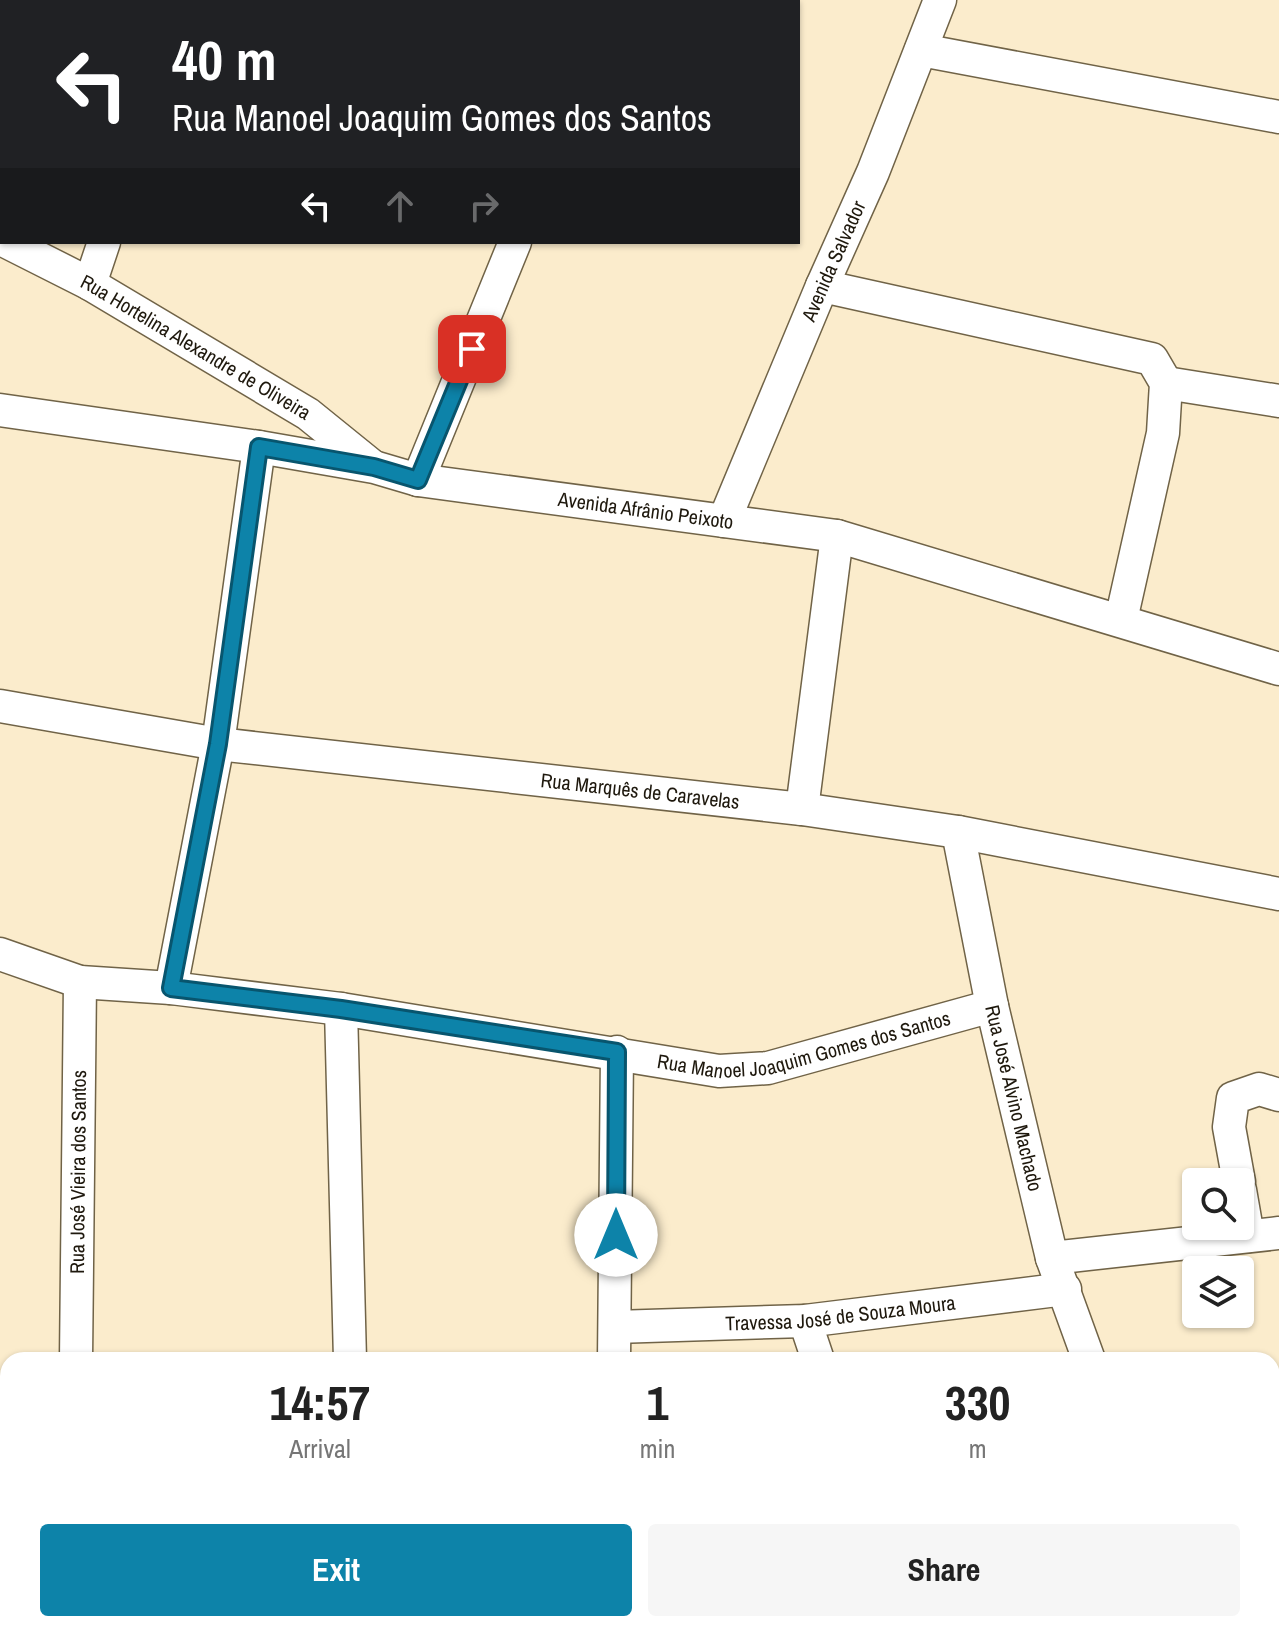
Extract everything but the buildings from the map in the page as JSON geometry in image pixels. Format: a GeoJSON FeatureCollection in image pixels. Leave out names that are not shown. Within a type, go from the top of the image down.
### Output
{"type":"FeatureCollection","features":[{"type":"Feature","properties":{"kind":"street","name":"Avenida Salvador"},"geometry":{"type":"LineString","coordinates":[[724,521],[873,172],[940,0]]}},
{"type":"Feature","properties":{"kind":"street"},"geometry":{"type":"LineString","coordinates":[[921,50],[1279,117]]}},
{"type":"Feature","properties":{"kind":"street","name":"Rua Hortelina Alexandre de Oliveira"},"geometry":{"type":"LineString","coordinates":[[11,244],[90,284],[308,414],[374,467]]}},
{"type":"Feature","properties":{"kind":"street"},"geometry":{"type":"LineString","coordinates":[[90,284],[103,244]]}},
{"type":"Feature","properties":{"kind":"street"},"geometry":{"type":"LineString","coordinates":[[418,480],[514,244]]}},
{"type":"Feature","properties":{"kind":"street"},"geometry":{"type":"LineString","coordinates":[[822,286],[1152,359],[1166,383],[1163,433],[1121,620]]}},
{"type":"Feature","properties":{"kind":"street"},"geometry":{"type":"LineString","coordinates":[[1166,383],[1279,401]]}},
{"type":"Feature","properties":{"kind":"street","name":"Avenida Afrânio Peixoto"},"geometry":{"type":"LineString","coordinates":[[0,410],[259,447],[374,467],[418,480],[837,536],[1279,669]]}},
{"type":"Feature","properties":{"kind":"street"},"geometry":{"type":"LineString","coordinates":[[171,988],[218,744],[259,447]]}},
{"type":"Feature","properties":{"kind":"street"},"geometry":{"type":"LineString","coordinates":[[802,809],[837,536]]}},
{"type":"Feature","properties":{"kind":"street","name":"Rua Marquês de Caravelas"},"geometry":{"type":"LineString","coordinates":[[0,706],[218,744],[802,809],[958,832],[1279,894]]}},
{"type":"Feature","properties":{"kind":"street","name":"Rua José Alvino Machado"},"geometry":{"type":"LineString","coordinates":[[958,832],[992,1006],[1052,1258],[1086,1352]]}},
{"type":"Feature","properties":{"kind":"street","name":"Rua Manoel Joaquim Gomes dos Santos"},"geometry":{"type":"LineString","coordinates":[[0,954],[80,982],[171,988],[341,1009],[719,1071],[768,1068],[992,1006]]}},
{"type":"Feature","properties":{"kind":"street","name":"Rua José Vieira dos Santos"},"geometry":{"type":"LineString","coordinates":[[76,1352],[80,982]]}},
{"type":"Feature","properties":{"kind":"street"},"geometry":{"type":"LineString","coordinates":[[341,1009],[350,1352]]}},
{"type":"Feature","properties":{"kind":"street"},"geometry":{"type":"LineString","coordinates":[[614,1352],[617,1052]]}},
{"type":"Feature","properties":{"kind":"street"},"geometry":{"type":"LineString","coordinates":[[1236,1168],[1229,1127],[1233,1098],[1259,1089],[1279,1095]]}},
{"type":"Feature","properties":{"kind":"street"},"geometry":{"type":"LineString","coordinates":[[1052,1258],[1264,1234],[1254,1216]]}},
{"type":"Feature","properties":{"kind":"street","name":"Travessa José de Souza Moura"},"geometry":{"type":"LineString","coordinates":[[615,1327],[805,1321],[1065,1289]]}},
{"type":"Feature","properties":{"kind":"street"},"geometry":{"type":"LineString","coordinates":[[805,1321],[815,1352]]}},
{"type":"Feature","properties":{"kind":"route"},"geometry":{"type":"LineString","coordinates":[[472,349],[418,480],[374,467],[259,447],[218,744],[171,988],[341,1009],[617,1052],[616,1235]]}}]}
